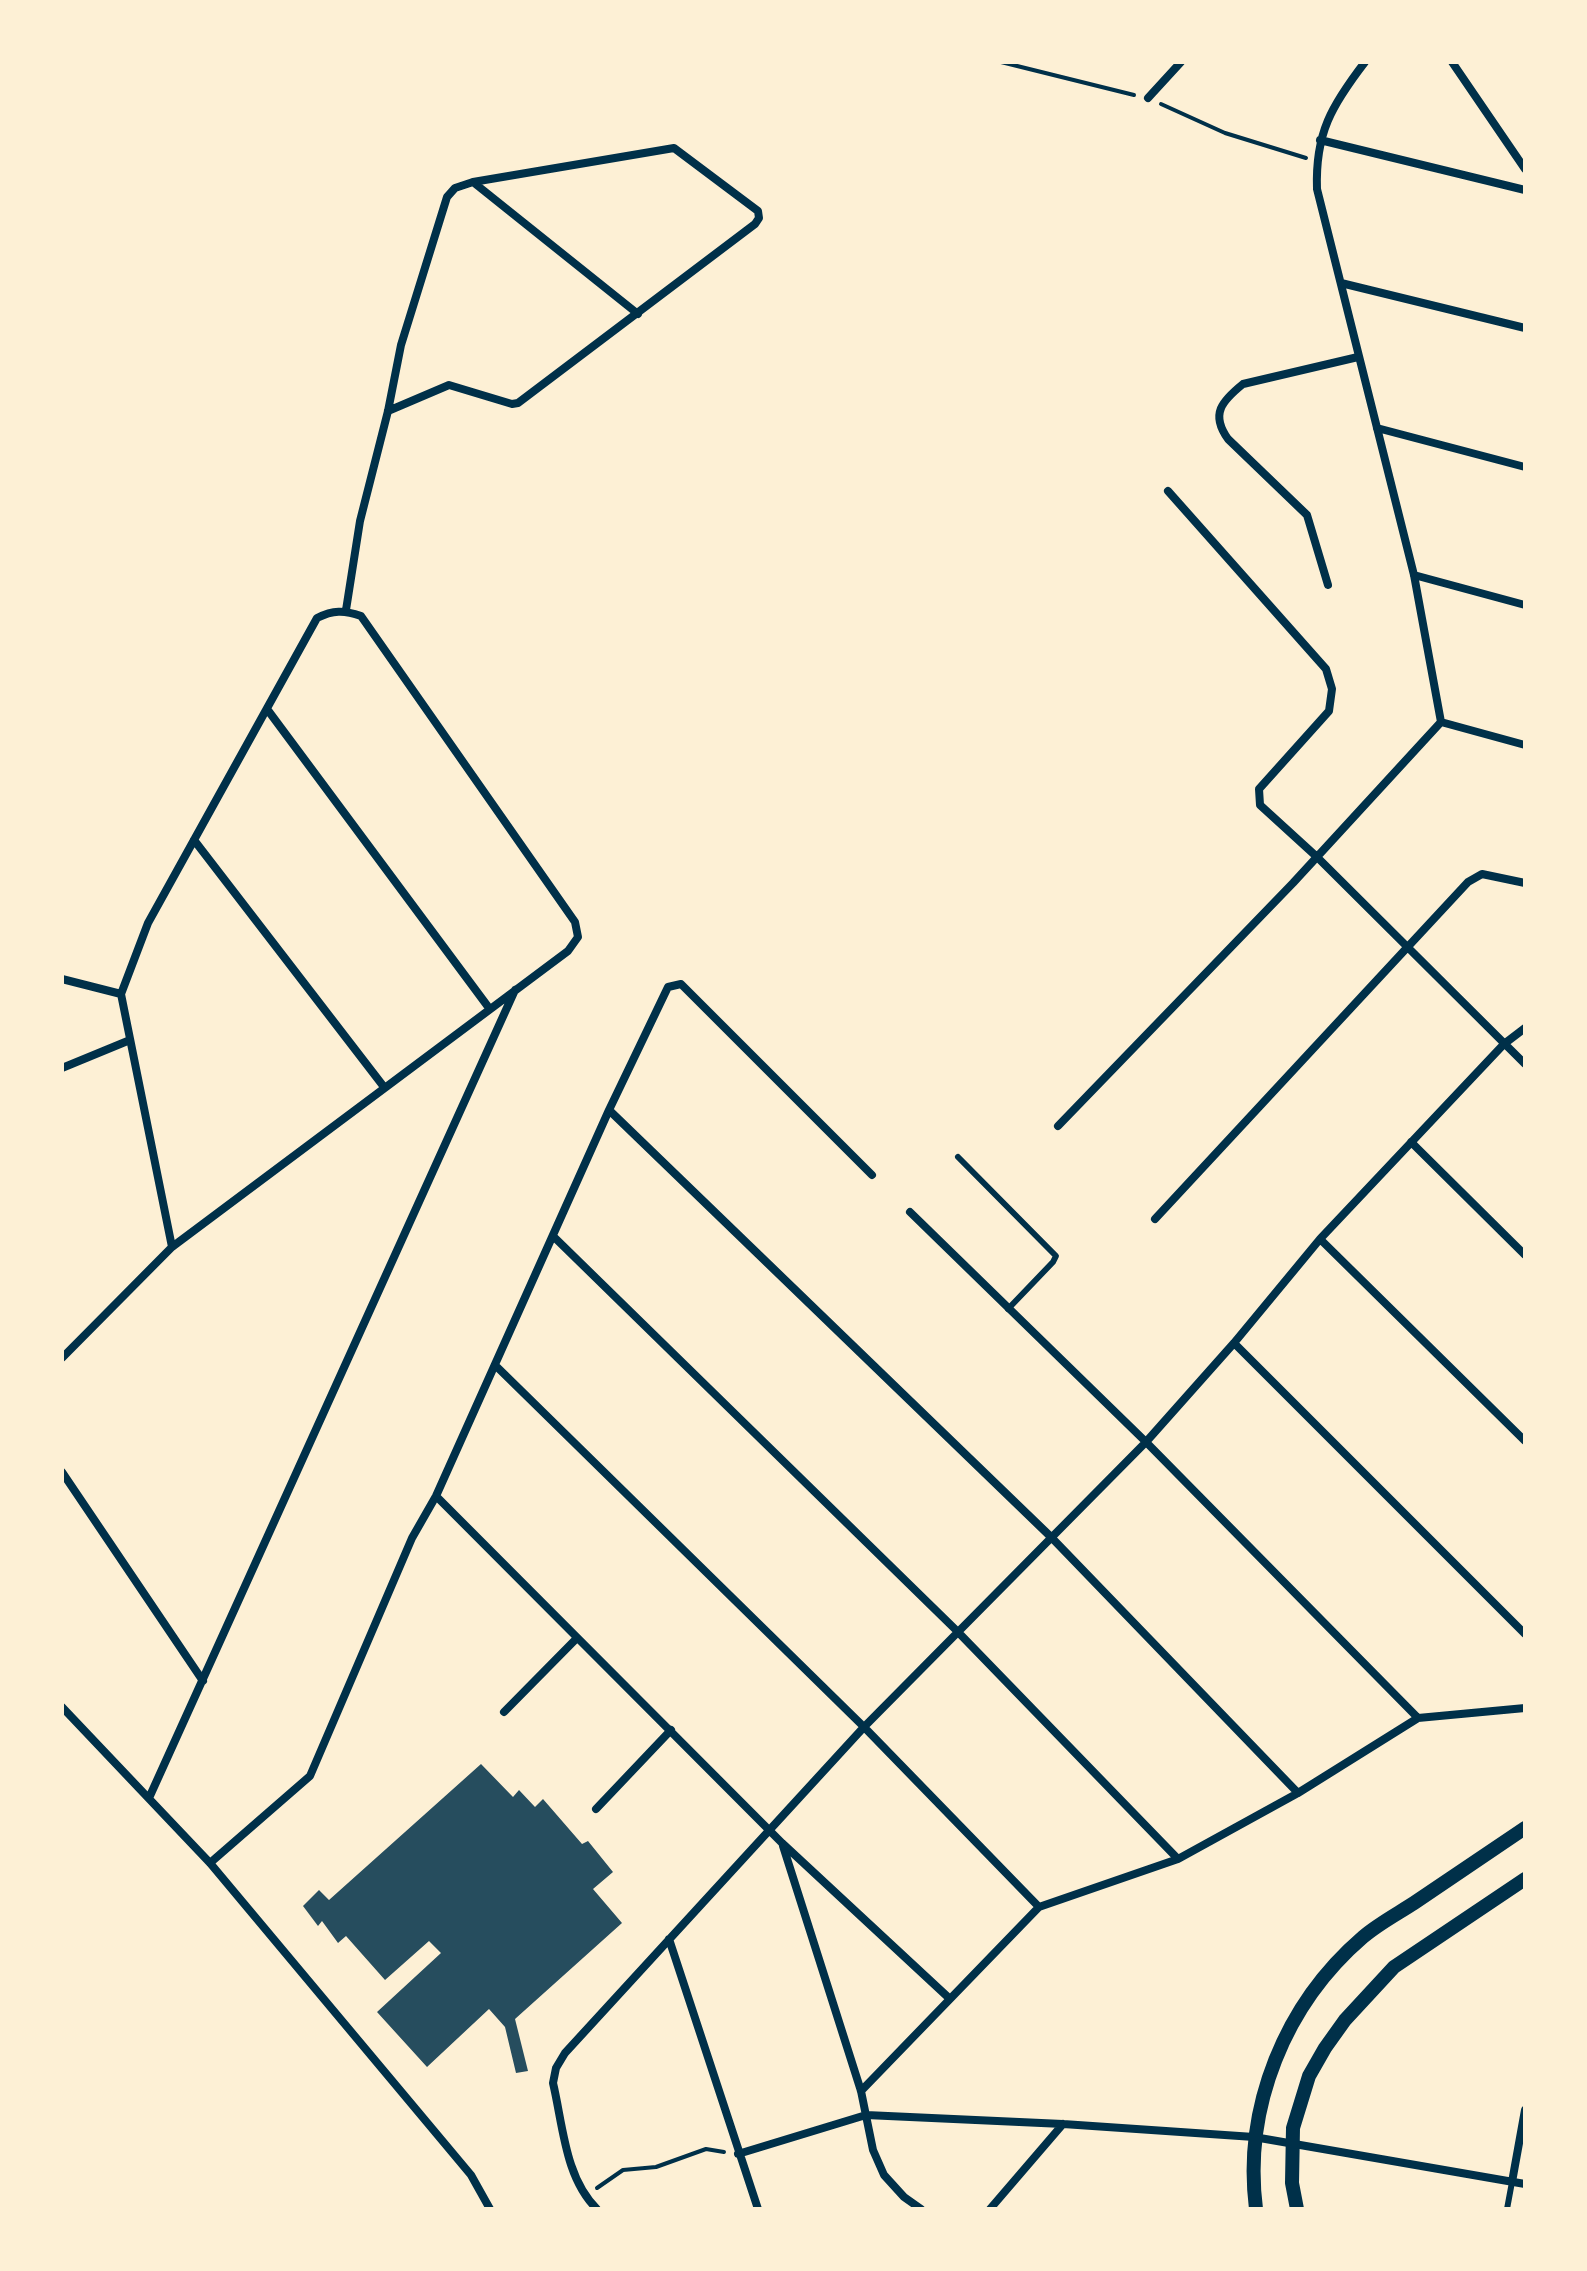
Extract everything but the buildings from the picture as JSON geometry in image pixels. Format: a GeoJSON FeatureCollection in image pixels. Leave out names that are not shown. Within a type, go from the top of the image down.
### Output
{"type":"FeatureCollection","features":[{"type":"Feature","properties":{"kind":"street"},"geometry":{"type":"LineString","coordinates":[[1148,98],[1181,62]]}},
{"type":"Feature","properties":{"kind":"street"},"geometry":{"type":"LineString","coordinates":[[1365,62],[1340,95],[1320,140],[1316,161],[1317,189],[1414,575],[1441,722]]}},
{"type":"Feature","properties":{"kind":"street"},"geometry":{"type":"LineString","coordinates":[[1452,62],[1525,169]]}},
{"type":"Feature","properties":{"kind":"street"},"geometry":{"type":"LineString","coordinates":[[1320,140],[1525,190]]}},
{"type":"Feature","properties":{"kind":"street"},"geometry":{"type":"LineString","coordinates":[[346,610],[360,521],[401,345],[447,197],[455,188],[473,182],[674,148],[758,211],[759,218],[755,224],[518,403],[512,404],[449,385],[388,411]]}},
{"type":"Feature","properties":{"kind":"street"},"geometry":{"type":"LineString","coordinates":[[473,182],[638,314]]}},
{"type":"Feature","properties":{"kind":"street"},"geometry":{"type":"LineString","coordinates":[[1341,283],[1525,328]]}},
{"type":"Feature","properties":{"kind":"street"},"geometry":{"type":"LineString","coordinates":[[1328,585],[1307,515],[1228,439],[1219,426],[1219,409],[1243,384],[1358,357]]}},
{"type":"Feature","properties":{"kind":"street"},"geometry":{"type":"LineString","coordinates":[[1377,428],[1525,467]]}},
{"type":"Feature","properties":{"kind":"street"},"geometry":{"type":"LineString","coordinates":[[1168,491],[1326,669],[1332,689],[1329,711],[1259,789],[1260,805],[1317,857],[1525,1064]]}},
{"type":"Feature","properties":{"kind":"street"},"geometry":{"type":"LineString","coordinates":[[1414,575],[1525,605]]}},
{"type":"Feature","properties":{"kind":"street"},"geometry":{"type":"LineString","coordinates":[[62,1358],[172,1247],[568,951],[578,937],[575,922],[361,616],[346,610],[317,618],[148,923],[121,994],[172,1247]]}},
{"type":"Feature","properties":{"kind":"street"},"geometry":{"type":"LineString","coordinates":[[267,709],[489,1008]]}},
{"type":"Feature","properties":{"kind":"street"},"geometry":{"type":"LineString","coordinates":[[1441,722],[1525,745]]}},
{"type":"Feature","properties":{"kind":"street"},"geometry":{"type":"LineString","coordinates":[[1058,1126],[1317,857],[1441,722]]}},
{"type":"Feature","properties":{"kind":"street"},"geometry":{"type":"LineString","coordinates":[[194,840],[384,1087]]}},
{"type":"Feature","properties":{"kind":"street"},"geometry":{"type":"LineString","coordinates":[[1155,1219],[1468,882],[1482,874],[1525,883]]}},
{"type":"Feature","properties":{"kind":"street"},"geometry":{"type":"LineString","coordinates":[[62,979],[121,994]]}},
{"type":"Feature","properties":{"kind":"street"},"geometry":{"type":"LineString","coordinates":[[210,1863],[310,1776],[412,1538],[436,1496],[609,1110],[668,987],[681,984],[872,1175]]}},
{"type":"Feature","properties":{"kind":"street"},"geometry":{"type":"LineString","coordinates":[[149,1798],[516,988]]}},
{"type":"Feature","properties":{"kind":"street"},"geometry":{"type":"LineString","coordinates":[[597,2209],[584,2196],[575,2178],[553,2083],[556,2068],[565,2053],[864,1727],[1146,1442],[1320,1239],[1504,1044],[1525,1028]]}},
{"type":"Feature","properties":{"kind":"street"},"geometry":{"type":"LineString","coordinates":[[62,1068],[130,1040]]}},
{"type":"Feature","properties":{"kind":"street"},"geometry":{"type":"LineString","coordinates":[[609,1110],[1051,1537],[1298,1793]]}},
{"type":"Feature","properties":{"kind":"street"},"geometry":{"type":"LineString","coordinates":[[1411,1142],[1525,1255]]}},
{"type":"Feature","properties":{"kind":"street"},"geometry":{"type":"LineString","coordinates":[[910,1212],[1146,1442],[1418,1718]]}},
{"type":"Feature","properties":{"kind":"street"},"geometry":{"type":"LineString","coordinates":[[553,1236],[957,1631],[1178,1859]]}},
{"type":"Feature","properties":{"kind":"street"},"geometry":{"type":"LineString","coordinates":[[1320,1239],[1525,1441]]}},
{"type":"Feature","properties":{"kind":"street"},"geometry":{"type":"LineString","coordinates":[[1234,1343],[1525,1634]]}},
{"type":"Feature","properties":{"kind":"street"},"geometry":{"type":"LineString","coordinates":[[495,1365],[864,1727],[1039,1907]]}},
{"type":"Feature","properties":{"kind":"street"},"geometry":{"type":"LineString","coordinates":[[62,1472],[203,1681]]}},
{"type":"Feature","properties":{"kind":"street"},"geometry":{"type":"LineString","coordinates":[[436,1496],[782,1843],[950,1999]]}},
{"type":"Feature","properties":{"kind":"street"},"geometry":{"type":"LineString","coordinates":[[504,1712],[576,1639]]}},
{"type":"Feature","properties":{"kind":"street"},"geometry":{"type":"LineString","coordinates":[[62,1707],[210,1863],[471,2175],[490,2209]]}},
{"type":"Feature","properties":{"kind":"street"},"geometry":{"type":"LineString","coordinates":[[861,2091],[1039,1907],[1178,1859],[1298,1793],[1418,1718],[1525,1708]]}},
{"type":"Feature","properties":{"kind":"street"},"geometry":{"type":"LineString","coordinates":[[596,1809],[671,1730]]}},
{"type":"Feature","properties":{"kind":"street"},"geometry":{"type":"LineString","coordinates":[[1256,2209],[1254,2137],[1262,2095],[1280,2048],[1303,2009],[1331,1970],[1364,1937],[1525,1828]]}},
{"type":"Feature","properties":{"kind":"street"},"geometry":{"type":"LineString","coordinates":[[782,1843],[861,2091],[873,2150],[884,2175],[904,2197],[921,2209]]}},
{"type":"Feature","properties":{"kind":"street"},"geometry":{"type":"LineString","coordinates":[[1297,2209],[1292,2183],[1293,2128],[1309,2076],[1345,2020],[1394,1967],[1525,1879]]}},
{"type":"Feature","properties":{"kind":"street"},"geometry":{"type":"LineString","coordinates":[[669,1939],[758,2209]]}},
{"type":"Feature","properties":{"kind":"street"},"geometry":{"type":"LineString","coordinates":[[1512,2182],[1525,2110]]}},
{"type":"Feature","properties":{"kind":"street"},"geometry":{"type":"LineString","coordinates":[[738,2154],[866,2115],[1254,2137],[1525,2184]]}},
{"type":"Feature","properties":{"kind":"street"},"geometry":{"type":"LineString","coordinates":[[990,2209],[1063,2124]]}},
{"type":"Feature","properties":{"kind":"lane"},"geometry":{"type":"LineString","coordinates":[[958,1157],[1056,1256],[1008,1309]]}},
{"type":"Feature","properties":{"kind":"lane"},"geometry":{"type":"LineString","coordinates":[[1507,2209],[1512,2182]]}},
{"type":"Feature","properties":{"kind":"path"},"geometry":{"type":"LineString","coordinates":[[584,2196],[623,2170],[656,2167],[706,2149],[738,2154]]}}]}
